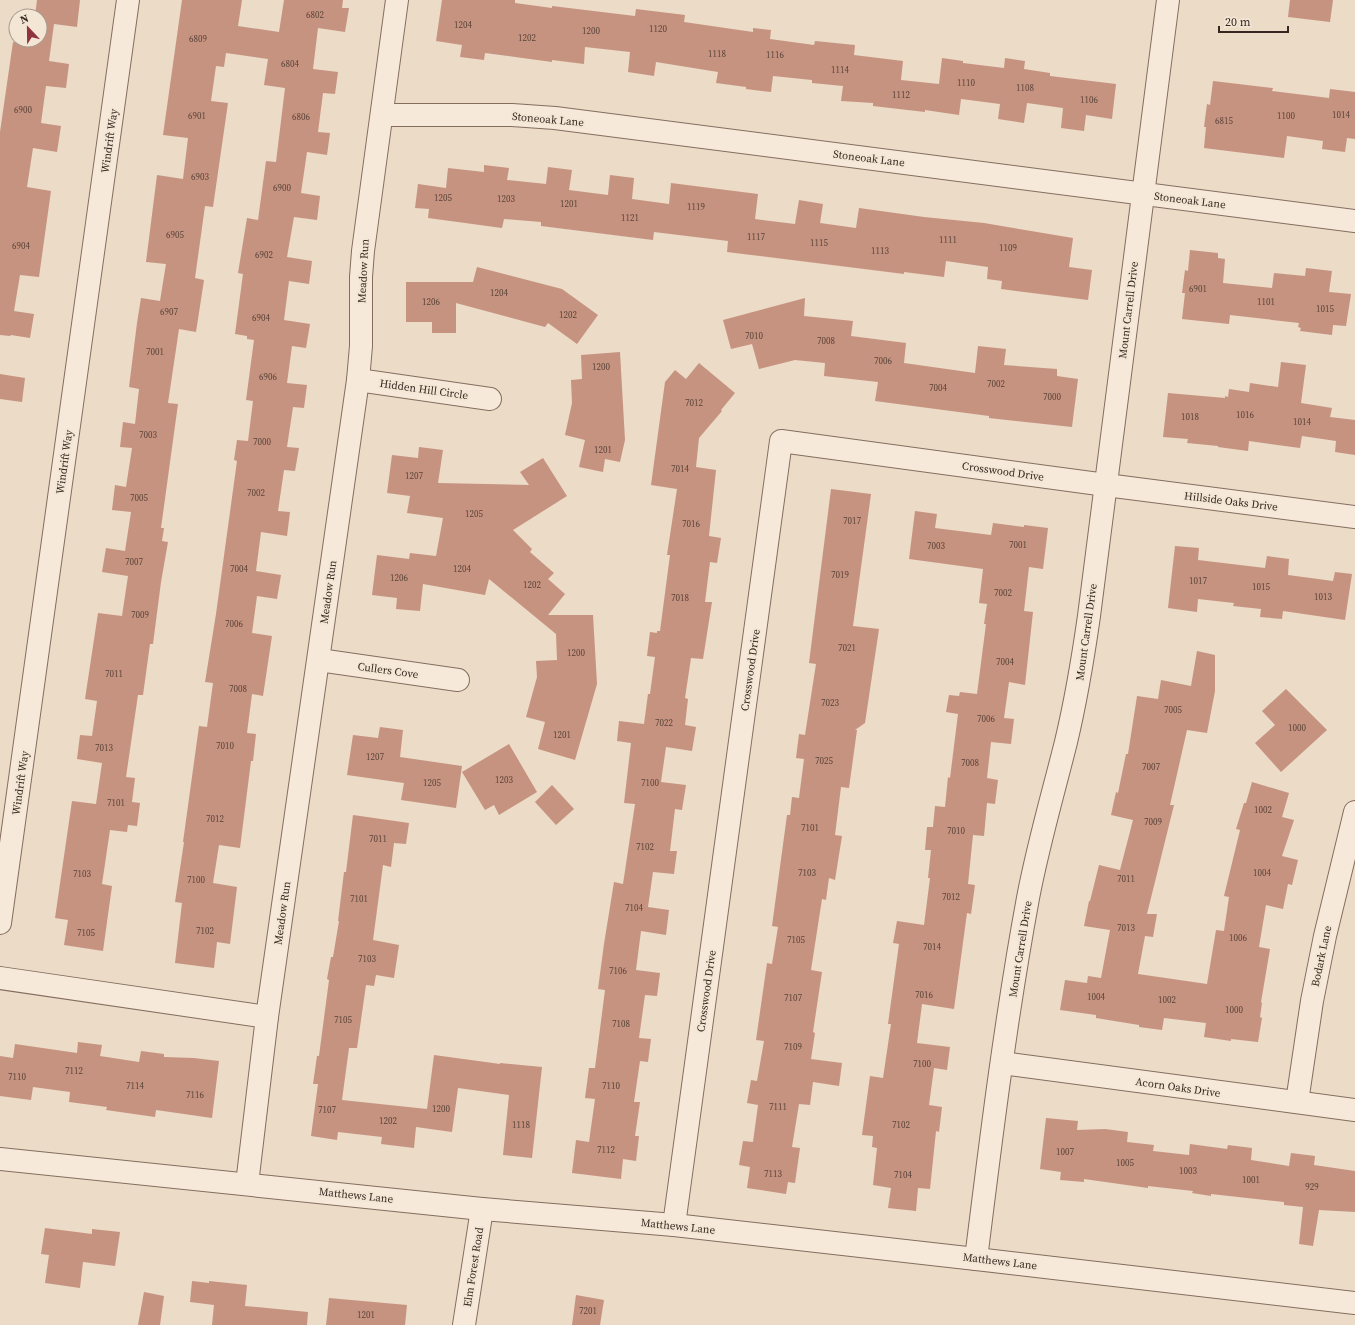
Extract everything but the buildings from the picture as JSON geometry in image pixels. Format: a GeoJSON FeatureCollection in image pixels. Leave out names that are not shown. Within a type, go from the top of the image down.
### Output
{"type":"FeatureCollection","features":[{"type":"Feature","properties":{"kind":"street","name":"Windrift Way"},"geometry":{"type":"LineString","coordinates":[[0,923],[128,0]]}},
{"type":"Feature","properties":{"kind":"street","name":"Meadow Run"},"geometry":{"type":"LineString","coordinates":[[247,1184],[267,1017],[358,380],[361,346],[361,277],[363,251],[397,0]]}},
{"type":"Feature","properties":{"kind":"street","name":"Mount Carrell Drive"},"geometry":{"type":"LineString","coordinates":[[976,1258],[1006,1033],[1033,875],[1039,844],[1066,742],[1081,673],[1168,0]]}},
{"type":"Feature","properties":{"kind":"street","name":"Stoneoak Lane"},"geometry":{"type":"LineString","coordinates":[[382,116],[512,115],[555,118],[1355,221]]}},
{"type":"Feature","properties":{"kind":"street","name":"Hidden Hill Circle"},"geometry":{"type":"LineString","coordinates":[[358,380],[490,399]]}},
{"type":"Feature","properties":{"kind":"street","name":"Crosswood Drive"},"geometry":{"type":"LineString","coordinates":[[674,1225],[781,441],[1106,485]]}},
{"type":"Feature","properties":{"kind":"street","name":"Hillside Oaks Drive"},"geometry":{"type":"LineString","coordinates":[[1106,485],[1355,517]]}},
{"type":"Feature","properties":{"kind":"street","name":"Cullers Cove"},"geometry":{"type":"LineString","coordinates":[[319,660],[458,680]]}},
{"type":"Feature","properties":{"kind":"street","name":"Bodark Lane"},"geometry":{"type":"LineString","coordinates":[[1297,1102],[1312,1001],[1325,936],[1355,812]]}},
{"type":"Feature","properties":{"kind":"street"},"geometry":{"type":"LineString","coordinates":[[0,978],[267,1017]]}},
{"type":"Feature","properties":{"kind":"street","name":"Acorn Oaks Drive"},"geometry":{"type":"LineString","coordinates":[[1002,1062],[1355,1110]]}},
{"type":"Feature","properties":{"kind":"street","name":"Matthews Lane"},"geometry":{"type":"LineString","coordinates":[[0,1159],[482,1209],[674,1225],[976,1258],[1355,1303]]}},
{"type":"Feature","properties":{"kind":"street","name":"Elm Forest Road"},"geometry":{"type":"LineString","coordinates":[[464,1325],[482,1209]]}}]}
